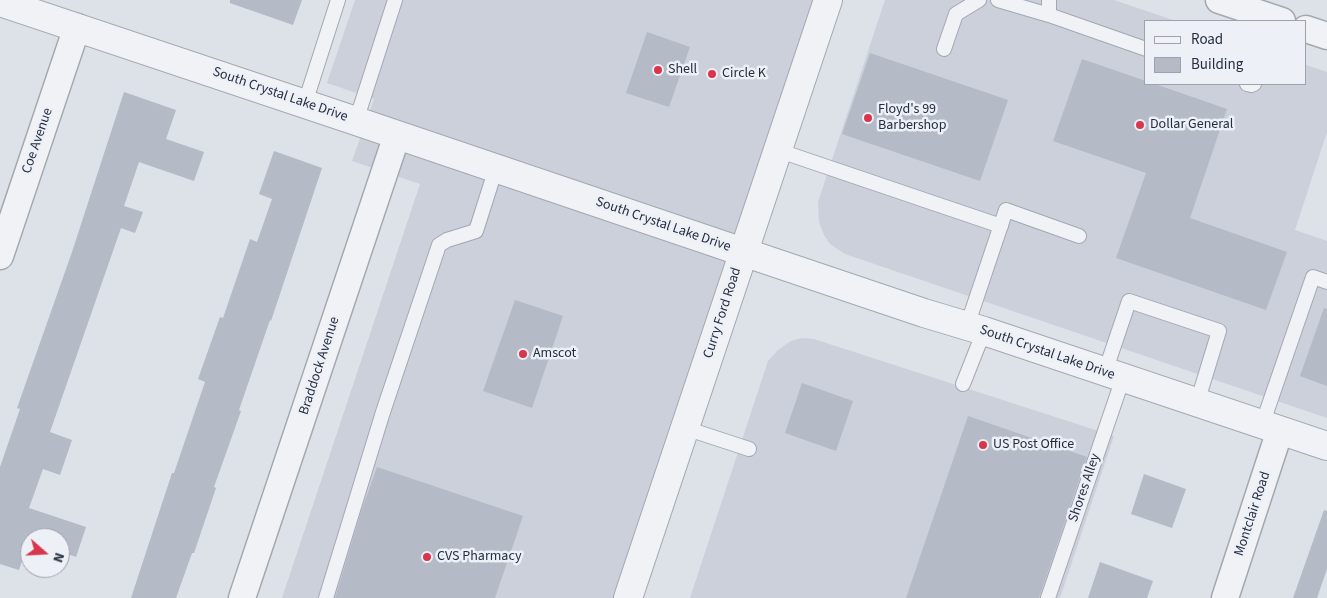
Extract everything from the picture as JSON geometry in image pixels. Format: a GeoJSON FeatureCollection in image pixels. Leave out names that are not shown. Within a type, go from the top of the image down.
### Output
{"type":"FeatureCollection","features":[{"type":"Feature","properties":{"kind":"street","name":"Curry Ford Road"},"geometry":{"type":"LineString","coordinates":[[628,598],[828,0]]}},
{"type":"Feature","properties":{"kind":"street"},"geometry":{"type":"LineString","coordinates":[[1219,0],[1279,20]]}},
{"type":"Feature","properties":{"kind":"street","name":"South Crystal Lake Drive"},"geometry":{"type":"LineString","coordinates":[[0,2],[1327,446]]}},
{"type":"Feature","properties":{"kind":"street","name":"Coe Avenue"},"geometry":{"type":"LineString","coordinates":[[0,256],[77,27]]}},
{"type":"Feature","properties":{"kind":"street","name":"Braddock Avenue"},"geometry":{"type":"LineString","coordinates":[[242,598],[397,135]]}},
{"type":"Feature","properties":{"kind":"street","name":"Montclair Road"},"geometry":{"type":"LineString","coordinates":[[1225,598],[1271,428]]}},
{"type":"Feature","properties":{"kind":"lane"},"geometry":{"type":"LineString","coordinates":[[305,103],[338,0]]}},
{"type":"Feature","properties":{"kind":"lane"},"geometry":{"type":"LineString","coordinates":[[356,121],[395,0]]}},
{"type":"Feature","properties":{"kind":"lane"},"geometry":{"type":"LineString","coordinates":[[944,48],[956,14],[979,0]]}},
{"type":"Feature","properties":{"kind":"lane"},"geometry":{"type":"LineString","coordinates":[[998,0],[1049,15],[1144,48]]}},
{"type":"Feature","properties":{"kind":"lane"},"geometry":{"type":"LineString","coordinates":[[1048,0],[1049,15]]}},
{"type":"Feature","properties":{"kind":"lane"},"geometry":{"type":"LineString","coordinates":[[777,150],[1001,226]]}},
{"type":"Feature","properties":{"kind":"lane"},"geometry":{"type":"LineString","coordinates":[[326,598],[383,412],[439,246],[447,240],[476,231],[496,168]]}},
{"type":"Feature","properties":{"kind":"lane"},"geometry":{"type":"LineString","coordinates":[[963,384],[975,328],[1006,210],[1080,236]]}},
{"type":"Feature","properties":{"kind":"lane"},"geometry":{"type":"LineString","coordinates":[[1271,428],[1313,277],[1327,282]]}},
{"type":"Feature","properties":{"kind":"lane","name":"Shores Alley"},"geometry":{"type":"LineString","coordinates":[[1048,598],[1114,375],[1129,301],[1219,331],[1197,403]]}},
{"type":"Feature","properties":{"kind":"lane"},"geometry":{"type":"LineString","coordinates":[[685,428],[749,449]]}},
{"type":"Feature","properties":{"kind":"shaded area"},"geometry":{"type":"Polygon","coordinates":[[[355,0],[827,0],[626,598],[282,598],[420,184],[352,161],[374,99],[327,83],[355,0]]]}},
{"type":"Feature","properties":{"kind":"shaded area"},"geometry":{"type":"Polygon","coordinates":[[[885,0],[1114,0],[1173,20],[1144,20],[1144,85],[1307,85],[1307,65],[1327,72],[1327,132],[1295,230],[1327,241],[1327,418],[845,254],[830,244],[824,235],[819,222],[818,202],[885,0]]]}},
{"type":"Feature","properties":{"kind":"shaded area"},"geometry":{"type":"Polygon","coordinates":[[[802,338],[814,339],[1114,436],[1060,598],[690,598],[768,361],[778,350],[791,341],[802,338]]]}},
{"type":"Feature","properties":{"kind":"building"},"geometry":{"type":"Polygon","coordinates":[[[230,0],[302,0],[293,25],[230,3],[230,0]]]}},
{"type":"Feature","properties":{"kind":"building","name":"Shell"},"geometry":{"type":"Polygon","coordinates":[[[647,32],[690,47],[669,107],[626,93],[647,32]]]}},
{"type":"Feature","properties":{"kind":"building"},"geometry":{"type":"Polygon","coordinates":[[[870,53],[1008,100],[980,181],[842,134],[870,53]]]}},
{"type":"Feature","properties":{"kind":"building"},"geometry":{"type":"Polygon","coordinates":[[[1082,59],[1144,80],[1144,85],[1158,85],[1227,109],[1190,218],[1287,252],[1266,310],[1116,258],[1146,173],[1053,141],[1082,59]]]}},
{"type":"Feature","properties":{"kind":"building"},"geometry":{"type":"Polygon","coordinates":[[[124,92],[176,110],[166,139],[204,152],[194,181],[139,162],[124,206],[143,212],[135,233],[121,228],[50,432],[72,440],[60,475],[43,469],[29,508],[86,527],[76,557],[70,555],[70,528],[20,528],[19,570],[0,564],[0,467],[20,409],[17,408],[72,252],[124,92]]]}},
{"type":"Feature","properties":{"kind":"building"},"geometry":{"type":"Polygon","coordinates":[[[274,151],[322,168],[239,410],[241,411],[214,487],[216,488],[194,553],[192,553],[176,598],[131,598],[172,473],[174,473],[205,382],[198,379],[220,317],[223,318],[250,239],[257,242],[272,199],[259,194],[274,151]]]}},
{"type":"Feature","properties":{"kind":"building","name":"Amscot"},"geometry":{"type":"Polygon","coordinates":[[[515,300],[563,316],[532,408],[483,391],[515,300]]]}},
{"type":"Feature","properties":{"kind":"building"},"geometry":{"type":"Polygon","coordinates":[[[1324,308],[1327,309],[1327,386],[1300,376],[1324,308]]]}},
{"type":"Feature","properties":{"kind":"building"},"geometry":{"type":"Polygon","coordinates":[[[802,383],[853,401],[836,451],[785,433],[802,383]]]}},
{"type":"Feature","properties":{"kind":"building"},"geometry":{"type":"Polygon","coordinates":[[[968,416],[1087,457],[1039,598],[906,598],[968,416]]]}},
{"type":"Feature","properties":{"kind":"building","name":"CVS Pharmacy"},"geometry":{"type":"Polygon","coordinates":[[[377,467],[523,516],[495,598],[335,598],[377,467]]]}},
{"type":"Feature","properties":{"kind":"building"},"geometry":{"type":"Polygon","coordinates":[[[1144,474],[1186,489],[1172,528],[1131,514],[1144,474]]]}},
{"type":"Feature","properties":{"kind":"building"},"geometry":{"type":"Polygon","coordinates":[[[1324,510],[1327,511],[1327,569],[1317,598],[1293,598],[1324,510]]]}},
{"type":"Feature","properties":{"kind":"building"},"geometry":{"type":"Polygon","coordinates":[[[1100,562],[1153,581],[1147,598],[1088,598],[1100,562]]]}},
{"type":"Feature","properties":{"kind":"place","name":"Shell"},"geometry":{"type":"Point","coordinates":[658,70]}},
{"type":"Feature","properties":{"kind":"place","name":"Circle K"},"geometry":{"type":"Point","coordinates":[712,74]}},
{"type":"Feature","properties":{"kind":"place","name":"Floyd's 99 Barbershop"},"geometry":{"type":"Point","coordinates":[868,118]}},
{"type":"Feature","properties":{"kind":"place","name":"Dollar General"},"geometry":{"type":"Point","coordinates":[1140,125]}},
{"type":"Feature","properties":{"kind":"place","name":"Amscot"},"geometry":{"type":"Point","coordinates":[523,354]}},
{"type":"Feature","properties":{"kind":"place","name":"US Post Office"},"geometry":{"type":"Point","coordinates":[983,445]}},
{"type":"Feature","properties":{"kind":"place","name":"CVS Pharmacy"},"geometry":{"type":"Point","coordinates":[427,557]}}]}
